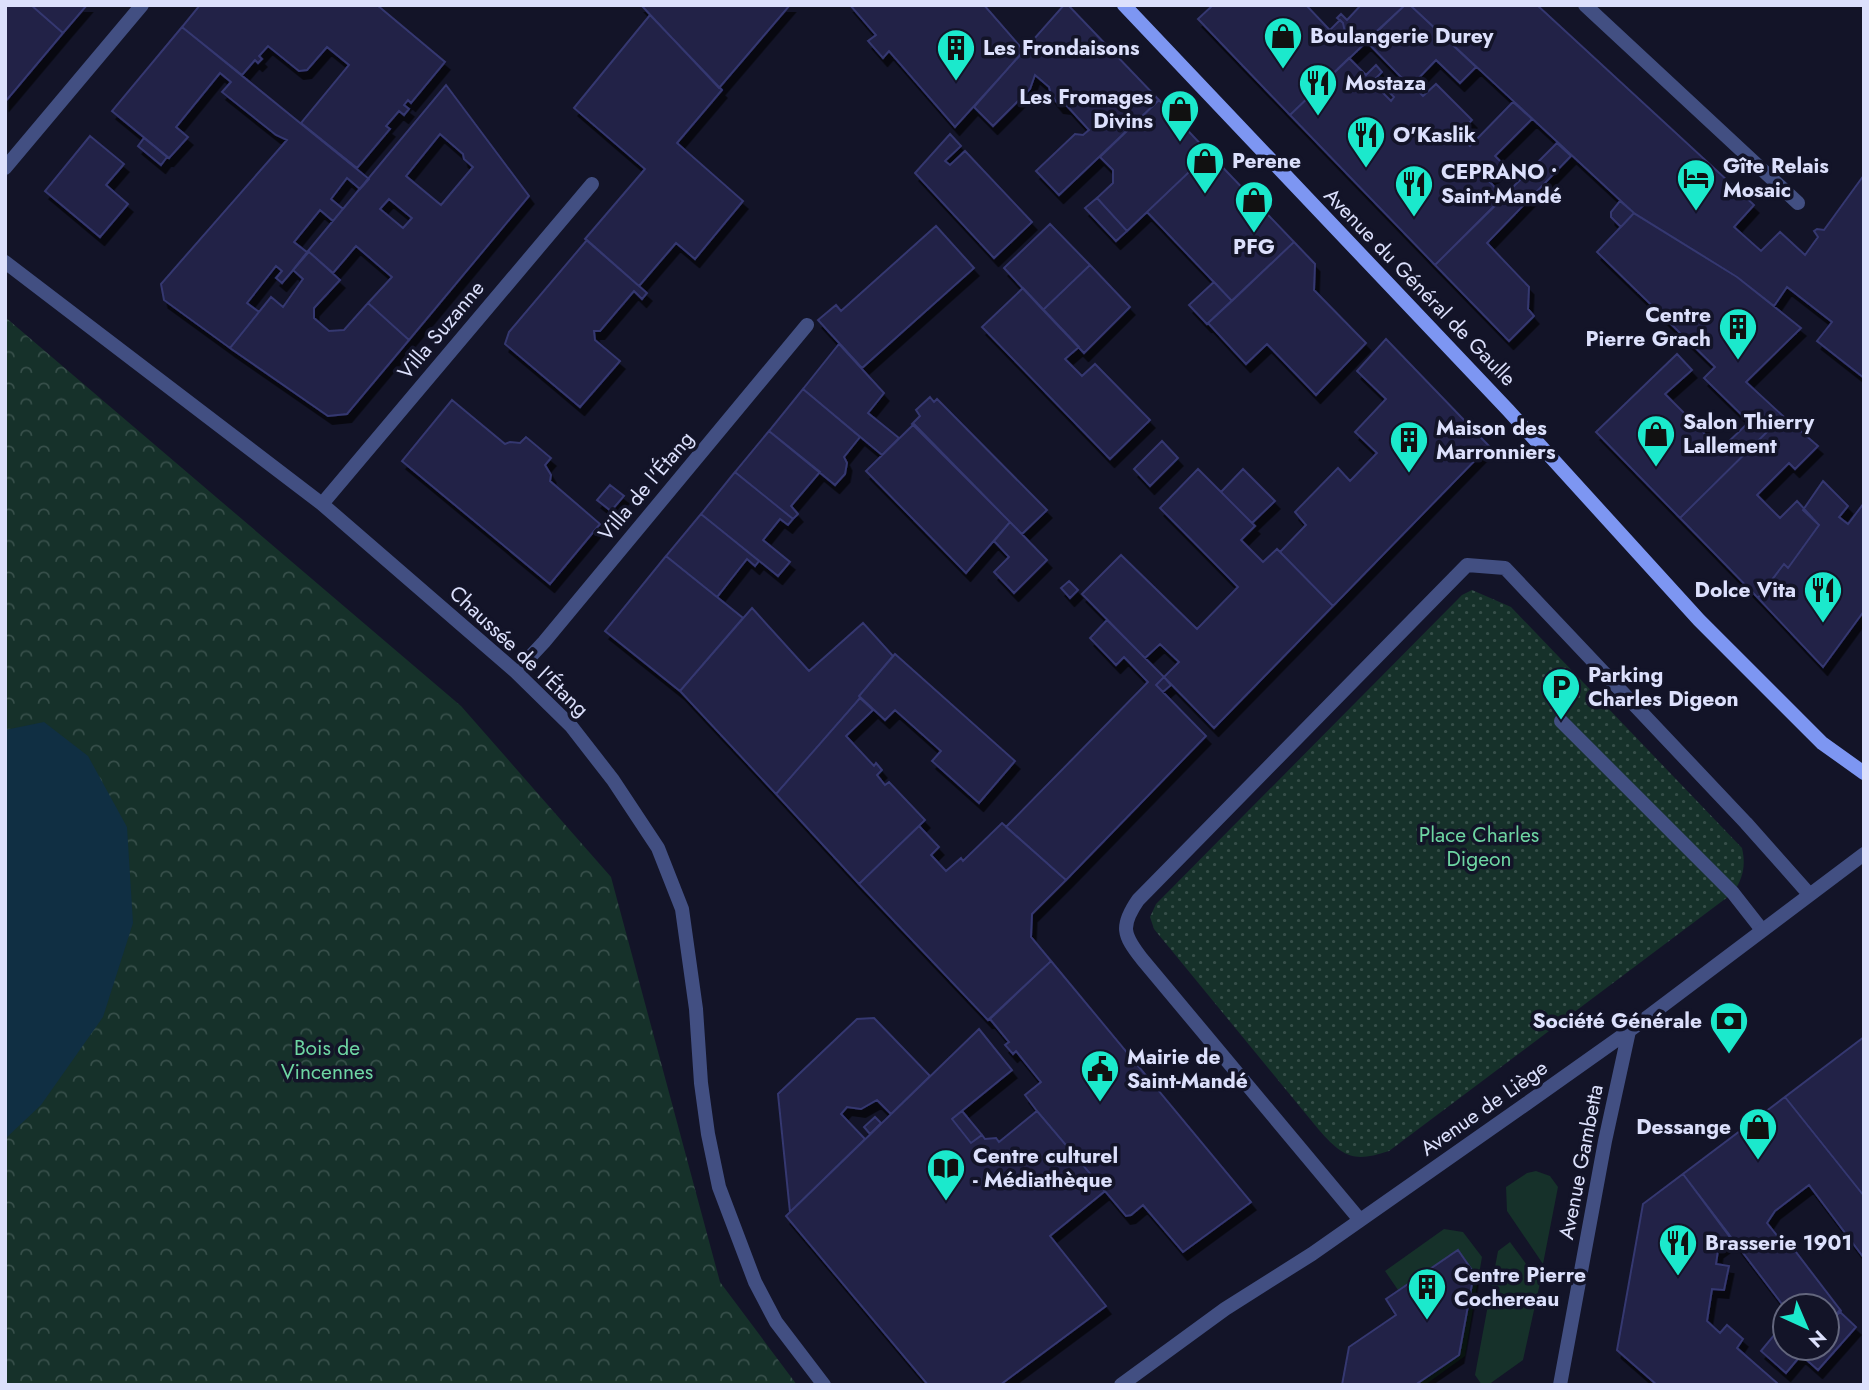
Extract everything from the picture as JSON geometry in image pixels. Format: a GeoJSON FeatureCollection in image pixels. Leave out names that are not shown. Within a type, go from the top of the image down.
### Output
{"type":"FeatureCollection","features":[{"type":"Feature","properties":{"kind":"main road","name":"Avenue du Général de Gaulle"},"geometry":{"type":"LineString","coordinates":[[1124,5],[1508,410],[1699,620],[1822,743],[1864,773]]}},
{"type":"Feature","properties":{"kind":"street"},"geometry":{"type":"LineString","coordinates":[[5,168],[142,5]]}},
{"type":"Feature","properties":{"kind":"street"},"geometry":{"type":"LineString","coordinates":[[1585,5],[1798,203]]}},
{"type":"Feature","properties":{"kind":"street","name":"Villa Suzanne"},"geometry":{"type":"LineString","coordinates":[[321,504],[592,184]]}},
{"type":"Feature","properties":{"kind":"street","name":"Chaussée de l'Étang"},"geometry":{"type":"LineString","coordinates":[[5,262],[321,504],[516,672],[571,726],[613,780],[658,848],[682,909],[696,1009],[701,1083],[719,1187],[765,1302],[791,1343],[824,1385]]}},
{"type":"Feature","properties":{"kind":"street","name":"Villa de l'Étang"},"geometry":{"type":"LineString","coordinates":[[516,672],[544,642],[807,325]]}},
{"type":"Feature","properties":{"kind":"street"},"geometry":{"type":"LineString","coordinates":[[1360,1220],[1131,945],[1125,931],[1127,915],[1148,890],[1467,565],[1505,568],[1809,894]]}},
{"type":"Feature","properties":{"kind":"street"},"geometry":{"type":"LineString","coordinates":[[1561,721],[1725,884],[1762,930]]}},
{"type":"Feature","properties":{"kind":"street","name":"Avenue de Liège"},"geometry":{"type":"LineString","coordinates":[[1121,1385],[1225,1309],[1312,1254],[1629,1031],[1864,855]]}},
{"type":"Feature","properties":{"kind":"street","name":"Avenue Gambetta"},"geometry":{"type":"LineString","coordinates":[[1562,1384],[1605,1141],[1629,1031]]}},
{"type":"Feature","properties":{"kind":"green space","name":"Bois de Vincennes"},"geometry":{"type":"Polygon","coordinates":[[[5,317],[461,706],[611,877],[720,1282],[797,1385],[5,1385],[5,317]]]}},
{"type":"Feature","properties":{"kind":"green space","name":"Place Charles Digeon"},"geometry":{"type":"Polygon","coordinates":[[[1472,590],[1511,607],[1742,848],[1743,872],[1733,893],[1389,1151],[1357,1157],[1342,1152],[1319,1130],[1154,929],[1150,917],[1156,904],[1462,595],[1472,590]]]}},
{"type":"Feature","properties":{"kind":"green space"},"geometry":{"type":"Polygon","coordinates":[[[1536,1171],[1550,1176],[1558,1187],[1543,1264],[1507,1211],[1506,1187],[1527,1173],[1536,1171]]]}},
{"type":"Feature","properties":{"kind":"green space"},"geometry":{"type":"Polygon","coordinates":[[[1444,1229],[1463,1232],[1482,1257],[1465,1356],[1425,1385],[1416,1385],[1459,1355],[1474,1273],[1458,1250],[1398,1290],[1385,1271],[1444,1229]]]}},
{"type":"Feature","properties":{"kind":"green space"},"geometry":{"type":"Polygon","coordinates":[[[1510,1242],[1540,1283],[1523,1360],[1488,1385],[1482,1385],[1475,1375],[1498,1251],[1510,1242]]]}},
{"type":"Feature","properties":{"kind":"water"},"geometry":{"type":"Polygon","coordinates":[[[44,722],[88,756],[127,827],[133,923],[103,1017],[41,1105],[5,1139],[5,730],[44,722]]]}},
{"type":"Feature","properties":{"kind":"building"},"geometry":{"type":"Polygon","coordinates":[[[5,5],[31,5],[63,33],[5,102],[5,5]]]}},
{"type":"Feature","properties":{"kind":"building"},"geometry":{"type":"Polygon","coordinates":[[[31,5],[87,5],[63,33],[31,5]]]}},
{"type":"Feature","properties":{"kind":"building"},"geometry":{"type":"Polygon","coordinates":[[[200,5],[377,5],[445,62],[411,103],[408,100],[404,105],[409,109],[404,115],[399,111],[386,126],[390,129],[357,168],[301,123],[349,65],[327,47],[307,70],[299,71],[268,46],[259,56],[262,59],[258,63],[255,60],[242,75],[182,27],[200,5]]]}},
{"type":"Feature","properties":{"kind":"building"},"geometry":{"type":"Polygon","coordinates":[[[641,5],[790,5],[719,88],[641,5]]]}},
{"type":"Feature","properties":{"kind":"building","name":"Les Frondaisons"},"geometry":{"type":"Polygon","coordinates":[[[850,5],[984,5],[1024,51],[955,127],[889,51],[883,58],[868,41],[876,35],[850,5]]]}},
{"type":"Feature","properties":{"kind":"building"},"geometry":{"type":"Polygon","coordinates":[[[1064,5],[1068,5],[1159,100],[1059,195],[1036,171],[1075,134],[1083,135],[1089,130],[1067,106],[1059,105],[1051,95],[1049,87],[1035,75],[1030,89],[993,126],[974,107],[1064,5]]]}},
{"type":"Feature","properties":{"kind":"building"},"geometry":{"type":"Polygon","coordinates":[[[1213,5],[1306,5],[1342,43],[1346,37],[1343,23],[1337,18],[1341,14],[1347,20],[1361,5],[1405,5],[1290,115],[1198,19],[1213,5]]]}},
{"type":"Feature","properties":{"kind":"building"},"geometry":{"type":"Polygon","coordinates":[[[1405,5],[1410,5],[1476,67],[1460,83],[1436,60],[1412,85],[1423,96],[1436,84],[1472,120],[1458,134],[1470,146],[1513,102],[1532,119],[1495,156],[1504,165],[1488,180],[1504,197],[1435,265],[1290,115],[1349,58],[1366,75],[1376,65],[1382,72],[1372,82],[1391,101],[1394,97],[1388,91],[1401,77],[1366,41],[1405,5]]]}},
{"type":"Feature","properties":{"kind":"building"},"geometry":{"type":"Polygon","coordinates":[[[1410,5],[1537,5],[1754,205],[1734,227],[1761,251],[1780,232],[1805,255],[1818,237],[1814,231],[1824,230],[1864,175],[1864,378],[1817,341],[1832,322],[1787,287],[1774,306],[1737,277],[1635,214],[1410,5]]]}},
{"type":"Feature","properties":{"kind":"building"},"geometry":{"type":"Polygon","coordinates":[[[650,15],[722,90],[677,143],[743,201],[695,259],[676,243],[639,286],[585,239],[645,169],[574,108],[650,15]]]}},
{"type":"Feature","properties":{"kind":"building"},"geometry":{"type":"Polygon","coordinates":[[[1340,20],[1346,37],[1342,43],[1330,30],[1340,20]]]}},
{"type":"Feature","properties":{"kind":"building"},"geometry":{"type":"Polygon","coordinates":[[[182,27],[369,179],[360,189],[347,178],[331,199],[343,209],[333,221],[320,210],[294,242],[308,253],[282,283],[276,278],[282,271],[276,266],[247,303],[259,312],[230,348],[164,300],[161,284],[287,140],[276,135],[222,92],[231,82],[220,73],[176,127],[188,137],[169,158],[112,111],[182,27]]]}},
{"type":"Feature","properties":{"kind":"building"},"geometry":{"type":"Polygon","coordinates":[[[446,85],[529,196],[409,340],[368,303],[392,277],[356,246],[333,273],[308,251],[446,85]],[[440,134],[406,176],[441,205],[473,167],[464,159],[463,154],[440,134]],[[389,199],[380,209],[403,228],[412,218],[389,199]]]}},
{"type":"Feature","properties":{"kind":"building"},"geometry":{"type":"Polygon","coordinates":[[[1159,100],[1209,153],[1127,231],[1097,198],[1113,183],[1113,170],[1100,157],[1159,100]]]}},
{"type":"Feature","properties":{"kind":"building"},"geometry":{"type":"Polygon","coordinates":[[[950,134],[961,146],[945,161],[950,165],[965,151],[1032,222],[994,258],[915,173],[950,134]]]}},
{"type":"Feature","properties":{"kind":"building"},"geometry":{"type":"Polygon","coordinates":[[[90,136],[124,164],[106,185],[128,204],[100,237],[45,191],[90,136]]]}},
{"type":"Feature","properties":{"kind":"building"},"geometry":{"type":"Polygon","coordinates":[[[144,138],[167,157],[161,165],[138,146],[144,138]]]}},
{"type":"Feature","properties":{"kind":"building"},"geometry":{"type":"Polygon","coordinates":[[[1557,143],[1571,156],[1487,243],[1529,287],[1528,309],[1534,316],[1509,341],[1435,265],[1557,143]]]}},
{"type":"Feature","properties":{"kind":"building"},"geometry":{"type":"Polygon","coordinates":[[[1209,153],[1294,242],[1232,301],[1147,212],[1209,153]]]}},
{"type":"Feature","properties":{"kind":"building"},"geometry":{"type":"Polygon","coordinates":[[[1097,198],[1127,231],[1116,241],[1085,208],[1097,198]]]}},
{"type":"Feature","properties":{"kind":"building"},"geometry":{"type":"Polygon","coordinates":[[[1620,201],[1634,213],[1621,227],[1611,217],[1611,212],[1620,201]]]}},
{"type":"Feature","properties":{"kind":"building","name":"Centre Pierre Grach"},"geometry":{"type":"Polygon","coordinates":[[[1634,213],[1737,277],[1801,328],[1746,382],[1783,416],[1680,518],[1596,432],[1677,354],[1692,370],[1665,394],[1696,425],[1700,419],[1705,425],[1701,430],[1720,450],[1749,422],[1704,378],[1715,367],[1597,252],[1634,213]]]}},
{"type":"Feature","properties":{"kind":"building"},"geometry":{"type":"Polygon","coordinates":[[[1050,224],[1090,265],[1043,310],[1004,268],[1050,224]]]}},
{"type":"Feature","properties":{"kind":"building"},"geometry":{"type":"Polygon","coordinates":[[[936,226],[974,268],[862,368],[818,320],[836,305],[841,311],[936,226]]]}},
{"type":"Feature","properties":{"kind":"building"},"geometry":{"type":"Polygon","coordinates":[[[587,240],[647,293],[642,299],[634,291],[600,331],[594,331],[595,340],[620,361],[580,407],[505,344],[509,332],[587,240]]]}},
{"type":"Feature","properties":{"kind":"building"},"geometry":{"type":"Polygon","coordinates":[[[1294,242],[1315,264],[1314,290],[1366,343],[1316,395],[1267,344],[1246,364],[1208,323],[1294,242]]]}},
{"type":"Feature","properties":{"kind":"building"},"geometry":{"type":"Polygon","coordinates":[[[308,251],[340,280],[314,308],[314,318],[329,331],[344,330],[368,303],[409,340],[347,414],[328,416],[230,348],[271,297],[283,307],[303,279],[293,270],[308,251]]]}},
{"type":"Feature","properties":{"kind":"building"},"geometry":{"type":"Polygon","coordinates":[[[1090,265],[1130,307],[1084,353],[1043,310],[1090,265]]]}},
{"type":"Feature","properties":{"kind":"building"},"geometry":{"type":"Polygon","coordinates":[[[1214,282],[1232,301],[1207,324],[1189,305],[1214,282]]]}},
{"type":"Feature","properties":{"kind":"building"},"geometry":{"type":"Polygon","coordinates":[[[1023,288],[1079,347],[1065,359],[1082,376],[1095,364],[1150,420],[1110,459],[982,327],[1023,288]]]}},
{"type":"Feature","properties":{"kind":"building","name":"Maison des Marronniers"},"geometry":{"type":"Polygon","coordinates":[[[1386,339],[1489,446],[1333,606],[1280,552],[1306,525],[1295,512],[1338,468],[1350,481],[1377,453],[1355,432],[1386,399],[1357,371],[1386,339]]]}},
{"type":"Feature","properties":{"kind":"building"},"geometry":{"type":"Polygon","coordinates":[[[839,344],[884,393],[868,413],[899,438],[882,455],[803,389],[839,344]]]}},
{"type":"Feature","properties":{"kind":"building"},"geometry":{"type":"Polygon","coordinates":[[[803,389],[860,437],[844,457],[847,463],[845,474],[835,485],[769,431],[803,389]]]}},
{"type":"Feature","properties":{"kind":"building"},"geometry":{"type":"Polygon","coordinates":[[[930,397],[934,402],[937,399],[1047,510],[1022,534],[912,424],[920,416],[916,410],[930,397]]]}},
{"type":"Feature","properties":{"kind":"building"},"geometry":{"type":"Polygon","coordinates":[[[452,400],[505,444],[520,443],[526,437],[551,458],[545,465],[551,475],[550,481],[600,524],[550,584],[402,461],[452,400]]]}},
{"type":"Feature","properties":{"kind":"building"},"geometry":{"type":"Polygon","coordinates":[[[1783,416],[1818,446],[1795,469],[1789,463],[1757,495],[1780,518],[1797,501],[1819,525],[1788,568],[1784,564],[1758,598],[1680,518],[1783,416]]]}},
{"type":"Feature","properties":{"kind":"building"},"geometry":{"type":"Polygon","coordinates":[[[914,424],[1010,522],[966,573],[866,471],[914,424]]]}},
{"type":"Feature","properties":{"kind":"building"},"geometry":{"type":"Polygon","coordinates":[[[769,431],[820,472],[791,506],[798,514],[793,519],[735,472],[769,431]]]}},
{"type":"Feature","properties":{"kind":"building"},"geometry":{"type":"Polygon","coordinates":[[[1162,441],[1178,458],[1150,486],[1134,469],[1162,441]]]}},
{"type":"Feature","properties":{"kind":"building"},"geometry":{"type":"Polygon","coordinates":[[[1198,469],[1255,526],[1241,540],[1263,562],[1277,549],[1333,606],[1214,728],[1164,677],[1179,662],[1160,644],[1145,658],[1082,594],[1121,555],[1197,629],[1238,587],[1160,508],[1198,469]]]}},
{"type":"Feature","properties":{"kind":"building"},"geometry":{"type":"Polygon","coordinates":[[[1243,469],[1275,501],[1252,523],[1221,492],[1243,469]]]}},
{"type":"Feature","properties":{"kind":"building"},"geometry":{"type":"Polygon","coordinates":[[[735,472],[793,519],[788,525],[780,519],[763,540],[790,562],[778,576],[701,514],[735,472]]]}},
{"type":"Feature","properties":{"kind":"building"},"geometry":{"type":"Polygon","coordinates":[[[1823,481],[1848,506],[1839,517],[1848,524],[1864,503],[1864,611],[1823,667],[1758,598],[1784,564],[1788,568],[1819,525],[1803,510],[1823,481]]]}},
{"type":"Feature","properties":{"kind":"building"},"geometry":{"type":"Polygon","coordinates":[[[610,485],[624,496],[611,511],[597,500],[610,485]]]}},
{"type":"Feature","properties":{"kind":"building"},"geometry":{"type":"Polygon","coordinates":[[[701,514],[759,561],[755,566],[747,559],[717,597],[666,556],[701,514]]]}},
{"type":"Feature","properties":{"kind":"building"},"geometry":{"type":"Polygon","coordinates":[[[1010,522],[1047,560],[1014,593],[994,572],[1009,557],[994,541],[1010,522]]]}},
{"type":"Feature","properties":{"kind":"building"},"geometry":{"type":"Polygon","coordinates":[[[666,556],[743,618],[680,691],[605,631],[666,556]]]}},
{"type":"Feature","properties":{"kind":"building"},"geometry":{"type":"Polygon","coordinates":[[[1069,581],[1078,590],[1070,598],[1061,588],[1069,581]]]}},
{"type":"Feature","properties":{"kind":"building"},"geometry":{"type":"Polygon","coordinates":[[[752,608],[809,671],[863,623],[893,656],[776,794],[680,691],[752,608]]]}},
{"type":"Feature","properties":{"kind":"building"},"geometry":{"type":"Polygon","coordinates":[[[1107,620],[1164,677],[1156,685],[1206,736],[1066,880],[1006,827],[1148,682],[1124,657],[1116,665],[1090,638],[1107,620]]]}},
{"type":"Feature","properties":{"kind":"building"},"geometry":{"type":"Polygon","coordinates":[[[895,654],[1015,761],[979,803],[932,761],[941,751],[895,710],[885,720],[859,696],[895,654]]]}},
{"type":"Feature","properties":{"kind":"building"},"geometry":{"type":"Polygon","coordinates":[[[1164,677],[1171,685],[1163,692],[1156,685],[1164,677]]]}},
{"type":"Feature","properties":{"kind":"building"},"geometry":{"type":"Polygon","coordinates":[[[860,698],[873,710],[846,736],[874,766],[876,763],[882,770],[877,775],[885,785],[889,782],[925,820],[859,884],[776,794],[860,698]]]}},
{"type":"Feature","properties":{"kind":"building"},"geometry":{"type":"Polygon","coordinates":[[[1002,823],[1066,880],[1032,914],[1031,937],[1051,961],[988,1020],[859,884],[919,826],[939,847],[931,855],[946,871],[961,858],[963,861],[1002,823]]]}},
{"type":"Feature","properties":{"kind":"building","name":"Mairie de Saint-Mandé"},"geometry":{"type":"Polygon","coordinates":[[[1051,961],[1251,1202],[1183,1252],[1143,1205],[1126,1216],[1037,1111],[1025,1095],[1041,1082],[1016,1051],[1013,1054],[1005,1045],[1009,1042],[990,1019],[1051,961]]]}},
{"type":"Feature","properties":{"kind":"building"},"geometry":{"type":"Polygon","coordinates":[[[874,1018],[930,1076],[891,1114],[877,1100],[861,1109],[847,1107],[841,1114],[865,1139],[790,1212],[778,1094],[857,1019],[874,1018]]]}},
{"type":"Feature","properties":{"kind":"building","name":"Centre culturel - Médiathèque"},"geometry":{"type":"Polygon","coordinates":[[[979,1029],[1012,1070],[952,1119],[971,1143],[982,1135],[985,1139],[996,1138],[999,1142],[1037,1111],[1105,1191],[1050,1236],[1106,1306],[1000,1385],[928,1385],[786,1216],[979,1029]]]}},
{"type":"Feature","properties":{"kind":"building"},"geometry":{"type":"Polygon","coordinates":[[[1864,1037],[1864,1196],[1785,1097],[1864,1037]]]}},
{"type":"Feature","properties":{"kind":"building"},"geometry":{"type":"Polygon","coordinates":[[[1785,1097],[1864,1196],[1864,1258],[1809,1185],[1775,1211],[1767,1223],[1782,1242],[1786,1239],[1826,1292],[1773,1292],[1683,1174],[1785,1097]]]}},
{"type":"Feature","properties":{"kind":"building"},"geometry":{"type":"Polygon","coordinates":[[[962,1111],[982,1135],[971,1143],[952,1119],[962,1111]]]}},
{"type":"Feature","properties":{"kind":"building"},"geometry":{"type":"Polygon","coordinates":[[[875,1117],[881,1123],[870,1134],[864,1127],[875,1117]]]}},
{"type":"Feature","properties":{"kind":"building","name":"Brasserie 1901"},"geometry":{"type":"Polygon","coordinates":[[[1683,1174],[1732,1240],[1718,1250],[1716,1264],[1729,1266],[1724,1290],[1712,1289],[1707,1321],[1720,1333],[1727,1325],[1743,1339],[1737,1348],[1777,1383],[1776,1385],[1657,1385],[1617,1350],[1643,1204],[1683,1174]]]}},
{"type":"Feature","properties":{"kind":"building","name":"Centre Pierre Cochereau"},"geometry":{"type":"Polygon","coordinates":[[[1458,1250],[1474,1273],[1459,1355],[1415,1385],[1342,1385],[1349,1347],[1396,1315],[1386,1299],[1458,1250]]]}},
{"type":"Feature","properties":{"kind":"building"},"geometry":{"type":"Polygon","coordinates":[[[1841,1313],[1856,1327],[1841,1344],[1841,1313]]]}},
{"type":"Feature","properties":{"kind":"building"},"geometry":{"type":"Polygon","coordinates":[[[1771,1339],[1771,1360],[1761,1351],[1771,1339]]]}},
{"type":"Feature","properties":{"kind":"building"},"geometry":{"type":"Polygon","coordinates":[[[1774,1362],[1795,1362],[1786,1373],[1774,1362]]]}},
{"type":"Feature","properties":{"kind":"building"},"geometry":{"type":"Polygon","coordinates":[[[1809,1362],[1825,1362],[1818,1370],[1809,1362]]]}},
{"type":"Feature","properties":{"kind":"place","name":"Boulangerie Durey"},"geometry":{"type":"Point","coordinates":[1283,70]}},
{"type":"Feature","properties":{"kind":"place","name":"Les Frondaisons"},"geometry":{"type":"Point","coordinates":[956,82]}},
{"type":"Feature","properties":{"kind":"place","name":"Mostaza"},"geometry":{"type":"Point","coordinates":[1318,117]}},
{"type":"Feature","properties":{"kind":"place","name":"Les Fromages Divins"},"geometry":{"type":"Point","coordinates":[1180,143]}},
{"type":"Feature","properties":{"kind":"place","name":"O'Kaslik"},"geometry":{"type":"Point","coordinates":[1366,169]}},
{"type":"Feature","properties":{"kind":"place","name":"Perene"},"geometry":{"type":"Point","coordinates":[1205,195]}},
{"type":"Feature","properties":{"kind":"place","name":"Gîte Relais Mosaic"},"geometry":{"type":"Point","coordinates":[1696,212]}},
{"type":"Feature","properties":{"kind":"place","name":"CEPRANO • Saint-Mandé"},"geometry":{"type":"Point","coordinates":[1414,218]}},
{"type":"Feature","properties":{"kind":"place","name":"PFG"},"geometry":{"type":"Point","coordinates":[1254,234]}},
{"type":"Feature","properties":{"kind":"place","name":"Centre Pierre Grach"},"geometry":{"type":"Point","coordinates":[1738,361]}},
{"type":"Feature","properties":{"kind":"place","name":"Salon Thierry Lallement"},"geometry":{"type":"Point","coordinates":[1656,468]}},
{"type":"Feature","properties":{"kind":"place","name":"Maison des Marronniers"},"geometry":{"type":"Point","coordinates":[1409,474]}},
{"type":"Feature","properties":{"kind":"place","name":"Dolce Vita"},"geometry":{"type":"Point","coordinates":[1823,624]}},
{"type":"Feature","properties":{"kind":"place","name":"Parking Charles Digeon"},"geometry":{"type":"Point","coordinates":[1561,721]}},
{"type":"Feature","properties":{"kind":"place","name":"Société Générale"},"geometry":{"type":"Point","coordinates":[1729,1055]}},
{"type":"Feature","properties":{"kind":"place","name":"Mairie de Saint-Mandé"},"geometry":{"type":"Point","coordinates":[1100,1103]}},
{"type":"Feature","properties":{"kind":"place","name":"Dessange"},"geometry":{"type":"Point","coordinates":[1758,1161]}},
{"type":"Feature","properties":{"kind":"place","name":"Centre culturel - Médiathèque"},"geometry":{"type":"Point","coordinates":[946,1202]}},
{"type":"Feature","properties":{"kind":"place","name":"Brasserie 1901"},"geometry":{"type":"Point","coordinates":[1678,1277]}},
{"type":"Feature","properties":{"kind":"place","name":"Centre Pierre Cochereau"},"geometry":{"type":"Point","coordinates":[1427,1321]}}]}
